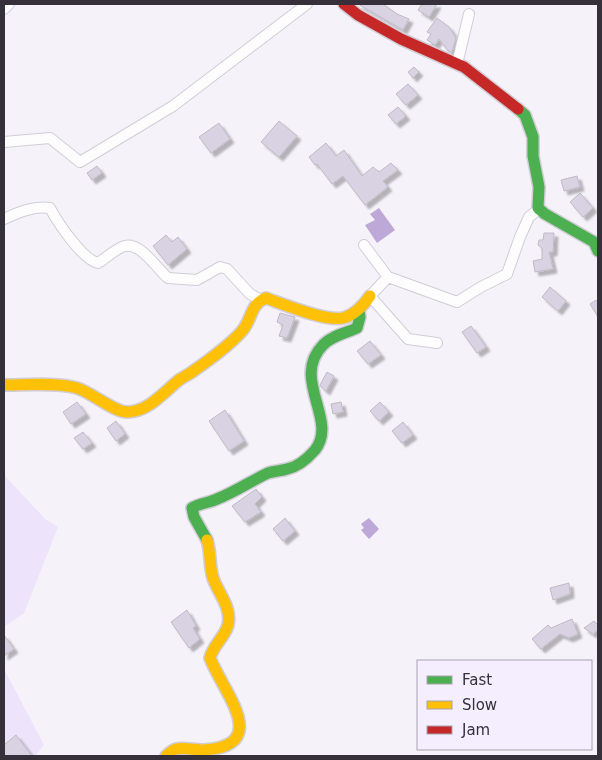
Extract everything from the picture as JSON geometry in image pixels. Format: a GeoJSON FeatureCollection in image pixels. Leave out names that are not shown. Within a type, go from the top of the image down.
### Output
{"type":"FeatureCollection","features":[{"type":"Feature","properties":{"kind":"street"},"geometry":{"type":"LineString","coordinates":[[4,9],[9,4]]}},
{"type":"Feature","properties":{"kind":"street"},"geometry":{"type":"LineString","coordinates":[[4,142],[50,138],[80,162],[174,106],[307,4]]}},
{"type":"Feature","properties":{"kind":"street"},"geometry":{"type":"LineString","coordinates":[[344,4],[374,26],[420,49],[464,67],[507,99],[525,116],[533,137],[533,156],[539,209],[594,242],[598,250]]}},
{"type":"Feature","properties":{"kind":"street"},"geometry":{"type":"LineString","coordinates":[[457,64],[469,14]]}},
{"type":"Feature","properties":{"kind":"street"},"geometry":{"type":"LineString","coordinates":[[4,218],[24,210],[41,207],[50,208],[77,248],[94,262],[98,262],[123,246],[133,246],[140,249],[168,278],[197,280],[220,268],[227,269],[250,294],[261,300]]}},
{"type":"Feature","properties":{"kind":"street"},"geometry":{"type":"LineString","coordinates":[[364,245],[388,277],[456,302],[507,274],[529,217],[539,209]]}},
{"type":"Feature","properties":{"kind":"street"},"geometry":{"type":"LineString","coordinates":[[4,385],[66,386],[78,388],[122,412],[140,410],[167,392],[180,379],[238,337],[246,327],[253,308],[261,300],[266,298],[337,320],[359,310],[388,277]]}},
{"type":"Feature","properties":{"kind":"street"},"geometry":{"type":"LineString","coordinates":[[370,296],[408,339],[437,343]]}},
{"type":"Feature","properties":{"kind":"street"},"geometry":{"type":"LineString","coordinates":[[166,756],[176,749],[204,751],[232,745],[240,732],[240,722],[210,658],[210,652],[225,634],[229,623],[228,610],[212,573],[210,548],[206,537],[194,520],[192,508],[197,504],[205,504],[223,496],[269,472],[290,469],[302,462],[318,447],[322,439],[322,428],[310,380],[312,362],[324,345],[357,328],[360,317],[359,310]]}},
{"type":"Feature","properties":{"kind":"shaded area"},"geometry":{"type":"Polygon","coordinates":[[[379,208],[395,230],[377,243],[365,225],[375,220],[370,214],[379,208]]]}},
{"type":"Feature","properties":{"kind":"shaded area"},"geometry":{"type":"Polygon","coordinates":[[[4,475],[45,519],[58,527],[24,613],[4,627],[4,475]]]}},
{"type":"Feature","properties":{"kind":"shaded area"},"geometry":{"type":"Polygon","coordinates":[[[369,518],[379,529],[369,539],[361,530],[364,528],[361,524],[369,518]]]}},
{"type":"Feature","properties":{"kind":"shaded area"},"geometry":{"type":"Polygon","coordinates":[[[4,669],[44,745],[35,756],[4,756],[4,669]]]}},
{"type":"Feature","properties":{"kind":"building"},"geometry":{"type":"Polygon","coordinates":[[[358,4],[383,4],[397,14],[409,19],[403,30],[358,4]]]}},
{"type":"Feature","properties":{"kind":"building"},"geometry":{"type":"Polygon","coordinates":[[[422,4],[437,4],[429,17],[418,10],[422,4]]]}},
{"type":"Feature","properties":{"kind":"building"},"geometry":{"type":"Polygon","coordinates":[[[437,18],[449,27],[456,38],[452,52],[448,51],[439,39],[435,45],[427,40],[431,34],[427,32],[437,18]]]}},
{"type":"Feature","properties":{"kind":"building"},"geometry":{"type":"Polygon","coordinates":[[[414,67],[419,72],[413,78],[408,72],[414,67]]]}},
{"type":"Feature","properties":{"kind":"building"},"geometry":{"type":"Polygon","coordinates":[[[408,84],[418,95],[406,105],[396,94],[408,84]]]}},
{"type":"Feature","properties":{"kind":"building"},"geometry":{"type":"Polygon","coordinates":[[[398,107],[406,116],[396,124],[388,115],[398,107]]]}},
{"type":"Feature","properties":{"kind":"building"},"geometry":{"type":"Polygon","coordinates":[[[279,121],[297,136],[279,157],[261,142],[279,121]]]}},
{"type":"Feature","properties":{"kind":"building"},"geometry":{"type":"Polygon","coordinates":[[[219,123],[230,139],[211,153],[199,137],[219,123]]]}},
{"type":"Feature","properties":{"kind":"building"},"geometry":{"type":"Polygon","coordinates":[[[326,143],[336,156],[344,150],[362,176],[373,167],[379,172],[391,163],[398,170],[383,181],[388,187],[365,205],[343,176],[332,184],[317,164],[315,165],[309,157],[326,143]]]}},
{"type":"Feature","properties":{"kind":"building"},"geometry":{"type":"Polygon","coordinates":[[[97,166],[102,173],[92,180],[87,173],[97,166]]]}},
{"type":"Feature","properties":{"kind":"building"},"geometry":{"type":"Polygon","coordinates":[[[577,176],[580,187],[564,191],[561,180],[577,176]]]}},
{"type":"Feature","properties":{"kind":"building"},"geometry":{"type":"Polygon","coordinates":[[[580,193],[593,208],[583,217],[570,202],[580,193]]]}},
{"type":"Feature","properties":{"kind":"building"},"geometry":{"type":"Polygon","coordinates":[[[544,233],[554,233],[553,252],[549,252],[553,269],[535,272],[533,261],[542,259],[542,248],[538,245],[539,240],[543,240],[544,233]]]}},
{"type":"Feature","properties":{"kind":"building"},"geometry":{"type":"Polygon","coordinates":[[[166,235],[172,242],[178,237],[187,249],[168,265],[153,246],[166,235]]]}},
{"type":"Feature","properties":{"kind":"building"},"geometry":{"type":"Polygon","coordinates":[[[550,287],[566,301],[558,311],[542,297],[550,287]]]}},
{"type":"Feature","properties":{"kind":"building"},"geometry":{"type":"Polygon","coordinates":[[[596,300],[598,304],[598,317],[590,304],[596,300]]]}},
{"type":"Feature","properties":{"kind":"building"},"geometry":{"type":"Polygon","coordinates":[[[280,313],[295,317],[287,338],[279,336],[283,325],[277,322],[280,313]]]}},
{"type":"Feature","properties":{"kind":"building"},"geometry":{"type":"Polygon","coordinates":[[[471,326],[486,347],[477,353],[462,332],[471,326]]]}},
{"type":"Feature","properties":{"kind":"building"},"geometry":{"type":"Polygon","coordinates":[[[370,341],[381,355],[368,364],[357,351],[370,341]]]}},
{"type":"Feature","properties":{"kind":"building"},"geometry":{"type":"Polygon","coordinates":[[[327,372],[334,376],[326,391],[320,385],[327,372]]]}},
{"type":"Feature","properties":{"kind":"building"},"geometry":{"type":"Polygon","coordinates":[[[77,402],[86,414],[71,424],[63,412],[77,402]]]}},
{"type":"Feature","properties":{"kind":"building"},"geometry":{"type":"Polygon","coordinates":[[[341,402],[343,412],[333,414],[331,404],[341,402]]]}},
{"type":"Feature","properties":{"kind":"building"},"geometry":{"type":"Polygon","coordinates":[[[380,402],[389,412],[379,421],[370,411],[380,402]]]}},
{"type":"Feature","properties":{"kind":"building"},"geometry":{"type":"Polygon","coordinates":[[[225,410],[244,441],[229,451],[209,421],[225,410]]]}},
{"type":"Feature","properties":{"kind":"building"},"geometry":{"type":"Polygon","coordinates":[[[116,421],[125,434],[116,441],[107,428],[116,421]]]}},
{"type":"Feature","properties":{"kind":"building"},"geometry":{"type":"Polygon","coordinates":[[[403,422],[413,435],[402,443],[392,431],[403,422]]]}},
{"type":"Feature","properties":{"kind":"building"},"geometry":{"type":"Polygon","coordinates":[[[83,432],[92,443],[83,449],[74,438],[83,432]]]}},
{"type":"Feature","properties":{"kind":"building"},"geometry":{"type":"Polygon","coordinates":[[[256,489],[262,497],[255,504],[261,512],[245,522],[232,506],[256,489]]]}},
{"type":"Feature","properties":{"kind":"building"},"geometry":{"type":"Polygon","coordinates":[[[285,518],[295,531],[283,541],[273,529],[285,518]]]}},
{"type":"Feature","properties":{"kind":"building"},"geometry":{"type":"Polygon","coordinates":[[[569,583],[570,594],[553,600],[550,588],[569,583]]]}},
{"type":"Feature","properties":{"kind":"building"},"geometry":{"type":"Polygon","coordinates":[[[187,610],[196,626],[193,628],[200,639],[189,648],[171,622],[187,610]]]}},
{"type":"Feature","properties":{"kind":"building"},"geometry":{"type":"Polygon","coordinates":[[[572,619],[578,634],[569,638],[560,634],[541,649],[532,639],[548,625],[551,628],[572,619]]]}},
{"type":"Feature","properties":{"kind":"building"},"geometry":{"type":"Polygon","coordinates":[[[594,621],[598,625],[598,630],[593,634],[584,628],[594,621]]]}},
{"type":"Feature","properties":{"kind":"building"},"geometry":{"type":"Polygon","coordinates":[[[4,635],[14,649],[4,656],[4,635]]]}},
{"type":"Feature","properties":{"kind":"building"},"geometry":{"type":"Polygon","coordinates":[[[16,735],[32,756],[4,756],[4,745],[16,735]]]}},
{"type":"Feature","properties":{"kind":"traffic: fast"},"geometry":{"type":"LineString","coordinates":[[518,109],[525,115],[533,137],[533,156],[539,187],[538,208],[594,242],[598,251]]}},
{"type":"Feature","properties":{"kind":"traffic: fast"},"geometry":{"type":"LineString","coordinates":[[207,540],[194,517],[192,508],[224,496],[268,473],[295,466],[315,450],[321,438],[322,426],[312,385],[311,372],[314,358],[326,342],[357,328],[360,317],[359,311]]}},
{"type":"Feature","properties":{"kind":"traffic: slow"},"geometry":{"type":"LineString","coordinates":[[4,385],[51,384],[69,386],[83,390],[117,409],[128,412],[136,411],[156,400],[179,380],[237,337],[245,327],[254,308],[266,298],[304,312],[336,319],[347,317],[355,312],[362,307],[370,296]]}},
{"type":"Feature","properties":{"kind":"traffic: slow"},"geometry":{"type":"LineString","coordinates":[[166,756],[179,748],[203,750],[224,746],[235,739],[239,728],[238,715],[210,658],[228,625],[229,618],[226,606],[213,578],[207,540]]}},
{"type":"Feature","properties":{"kind":"traffic: jam"},"geometry":{"type":"LineString","coordinates":[[344,4],[358,15],[401,39],[464,67],[518,109]]}}]}
